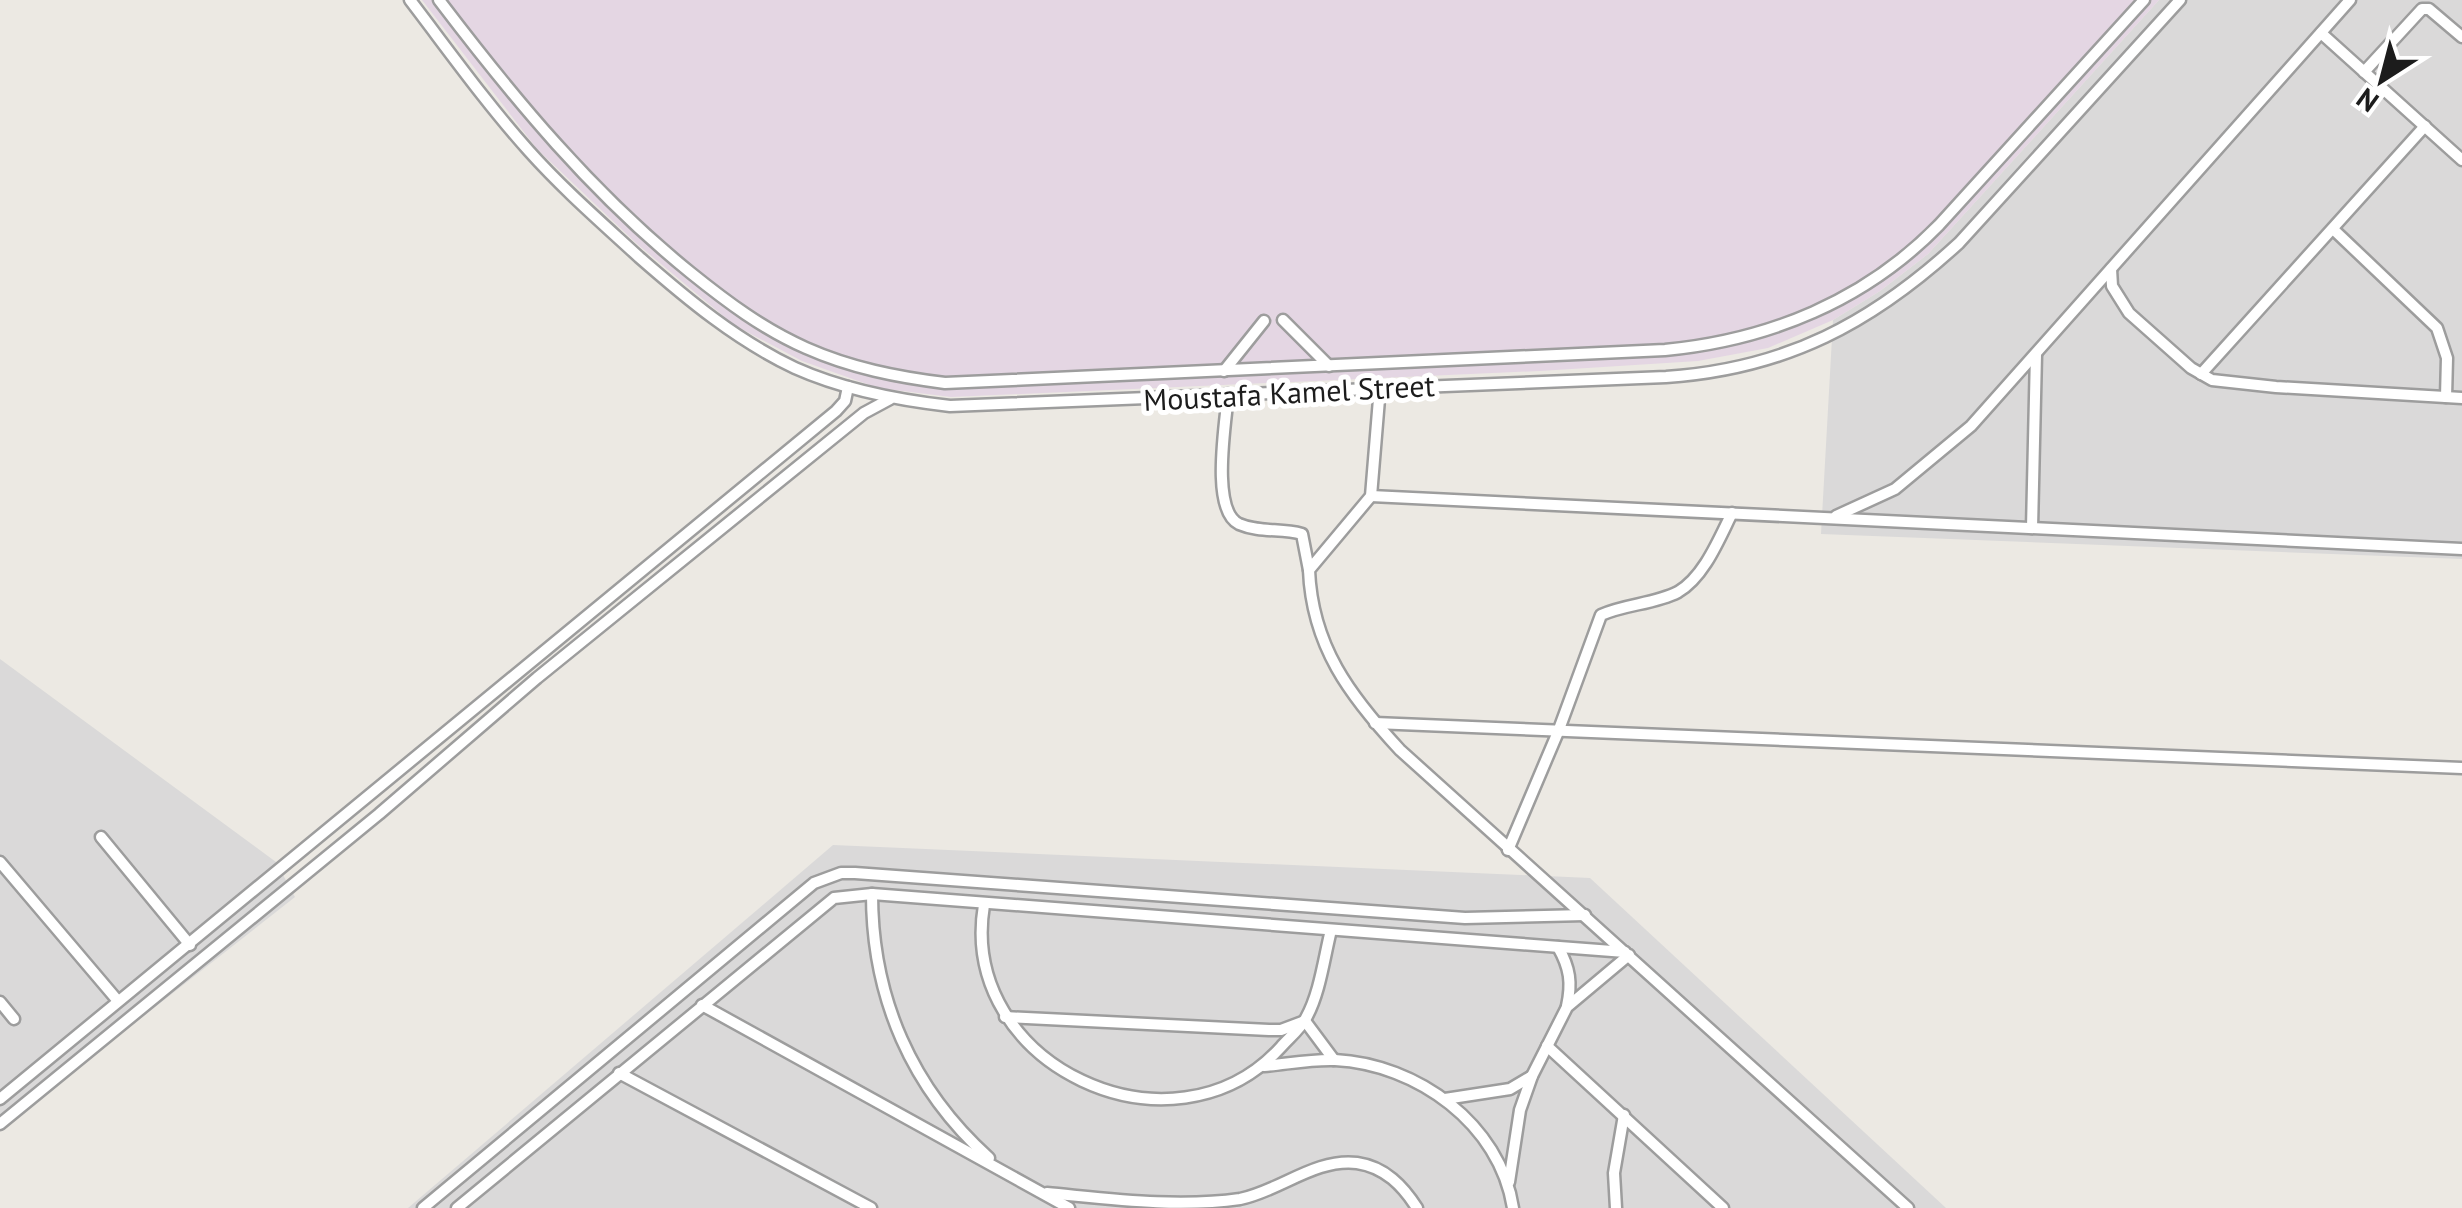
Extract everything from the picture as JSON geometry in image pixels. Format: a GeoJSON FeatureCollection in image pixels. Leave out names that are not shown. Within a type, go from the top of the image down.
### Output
{"type":"FeatureCollection","features":[{"type":"Feature","properties":{"kind":"street","name":"Moustafa Kamel Street"},"geometry":{"type":"LineString","coordinates":[[410,0],[523,144],[580,202],[690,300],[760,350],[796,368],[892,398],[950,406],[1666,377],[1732,370],[1795,351],[1855,323],[1893,299],[1958,243],[2180,0]]}},
{"type":"Feature","properties":{"kind":"street","name":"Moustafa Kamel Street"},"geometry":{"type":"LineString","coordinates":[[439,0],[537,125],[606,197],[719,295],[777,333],[852,366],[945,383],[1664,350],[1723,343],[1782,326],[1838,301],[1910,252],[2144,0]]}},
{"type":"Feature","properties":{"kind":"street"},"geometry":{"type":"LineString","coordinates":[[1831,518],[1895,489],[1971,426],[2350,0]]}},
{"type":"Feature","properties":{"kind":"street"},"geometry":{"type":"LineString","coordinates":[[2364,72],[2422,9],[2429,9],[2462,37]]}},
{"type":"Feature","properties":{"kind":"street"},"geometry":{"type":"LineString","coordinates":[[2321,33],[2462,160]]}},
{"type":"Feature","properties":{"kind":"street"},"geometry":{"type":"LineString","coordinates":[[2201,374],[2425,126]]}},
{"type":"Feature","properties":{"kind":"street"},"geometry":{"type":"LineString","coordinates":[[1939,225],[1958,243]]}},
{"type":"Feature","properties":{"kind":"street"},"geometry":{"type":"LineString","coordinates":[[2334,230],[2437,328],[2447,358],[2446,398]]}},
{"type":"Feature","properties":{"kind":"street"},"geometry":{"type":"LineString","coordinates":[[645,262],[659,246]]}},
{"type":"Feature","properties":{"kind":"street"},"geometry":{"type":"LineString","coordinates":[[2111,268],[2112,286],[2119,300],[2201,374],[2224,382],[2276,388],[2462,398]]}},
{"type":"Feature","properties":{"kind":"street"},"geometry":{"type":"LineString","coordinates":[[1224,372],[1264,320]]}},
{"type":"Feature","properties":{"kind":"street"},"geometry":{"type":"LineString","coordinates":[[1283,320],[1330,366]]}},
{"type":"Feature","properties":{"kind":"street"},"geometry":{"type":"LineString","coordinates":[[2032,528],[2036,353]]}},
{"type":"Feature","properties":{"kind":"street"},"geometry":{"type":"LineString","coordinates":[[1285,368],[1286,391]]}},
{"type":"Feature","properties":{"kind":"street"},"geometry":{"type":"LineString","coordinates":[[1267,370],[1268,392]]}},
{"type":"Feature","properties":{"kind":"street"},"geometry":{"type":"LineString","coordinates":[[0,1099],[836,411],[845,401],[848,387]]}},
{"type":"Feature","properties":{"kind":"street"},"geometry":{"type":"LineString","coordinates":[[1309,570],[1371,496],[1380,387]]}},
{"type":"Feature","properties":{"kind":"street"},"geometry":{"type":"LineString","coordinates":[[1228,394],[1222,471],[1230,517],[1262,531],[1302,534],[1317,618],[1336,672],[1376,723],[1508,850],[1908,1208]]}},
{"type":"Feature","properties":{"kind":"street"},"geometry":{"type":"LineString","coordinates":[[0,1124],[552,666],[864,413],[892,398]]}},
{"type":"Feature","properties":{"kind":"street"},"geometry":{"type":"LineString","coordinates":[[1371,496],[2462,549]]}},
{"type":"Feature","properties":{"kind":"street"},"geometry":{"type":"LineString","coordinates":[[1508,850],[1558,732],[1601,615],[1676,592],[1691,581],[1732,513]]}},
{"type":"Feature","properties":{"kind":"street"},"geometry":{"type":"LineString","coordinates":[[1376,723],[2462,768]]}},
{"type":"Feature","properties":{"kind":"street"},"geometry":{"type":"LineString","coordinates":[[101,837],[190,945]]}},
{"type":"Feature","properties":{"kind":"street"},"geometry":{"type":"LineString","coordinates":[[0,862],[118,1002]]}},
{"type":"Feature","properties":{"kind":"street"},"geometry":{"type":"LineString","coordinates":[[423,1208],[799,895],[827,876],[855,873],[1466,918],[1585,915]]}},
{"type":"Feature","properties":{"kind":"street"},"geometry":{"type":"LineString","coordinates":[[457,1208],[824,903],[845,896],[872,894],[1627,953]]}},
{"type":"Feature","properties":{"kind":"street"},"geometry":{"type":"LineString","coordinates":[[872,894],[872,936],[882,990],[901,1042],[928,1091],[962,1134],[1004,1171]]}},
{"type":"Feature","properties":{"kind":"street"},"geometry":{"type":"LineString","coordinates":[[984,905],[979,932],[981,960],[1005,1017],[1054,1065],[1082,1082],[1144,1099],[1177,1098],[1209,1092],[1264,1066],[1334,1060],[1383,1069],[1428,1086],[1445,1099],[1474,1128],[1509,1182]]}},
{"type":"Feature","properties":{"kind":"street"},"geometry":{"type":"LineString","coordinates":[[1264,1066],[1305,1021],[1331,930]]}},
{"type":"Feature","properties":{"kind":"street"},"geometry":{"type":"LineString","coordinates":[[1558,947],[1570,976],[1567,1007]]}},
{"type":"Feature","properties":{"kind":"street"},"geometry":{"type":"LineString","coordinates":[[1513,1208],[1509,1182],[1516,1128],[1532,1076],[1567,1007],[1627,953]]}},
{"type":"Feature","properties":{"kind":"street"},"geometry":{"type":"LineString","coordinates":[[0,1002],[14,1019]]}},
{"type":"Feature","properties":{"kind":"street"},"geometry":{"type":"LineString","coordinates":[[702,1005],[1069,1208]]}},
{"type":"Feature","properties":{"kind":"street"},"geometry":{"type":"LineString","coordinates":[[1005,1017],[1269,1030],[1305,1021]]}},
{"type":"Feature","properties":{"kind":"street"},"geometry":{"type":"LineString","coordinates":[[1305,1021],[1334,1060]]}},
{"type":"Feature","properties":{"kind":"street"},"geometry":{"type":"LineString","coordinates":[[1547,1046],[1723,1208]]}},
{"type":"Feature","properties":{"kind":"street"},"geometry":{"type":"LineString","coordinates":[[619,1073],[871,1208]]}},
{"type":"Feature","properties":{"kind":"street"},"geometry":{"type":"LineString","coordinates":[[1445,1099],[1510,1088],[1532,1076]]}},
{"type":"Feature","properties":{"kind":"street"},"geometry":{"type":"LineString","coordinates":[[1616,1208],[1614,1172],[1624,1115]]}},
{"type":"Feature","properties":{"kind":"street"},"geometry":{"type":"LineString","coordinates":[[1041,1192],[1174,1205],[1243,1198],[1332,1164],[1358,1164],[1384,1172],[1405,1189],[1417,1208]]}},
{"type":"Feature","properties":{"kind":"shaded area"},"geometry":{"type":"Polygon","coordinates":[[[422,0],[2159,0],[1928,254],[1833,320],[1768,348],[1698,361],[1540,371],[951,397],[878,388],[802,361],[734,325],[637,244],[537,149],[422,0]]]}},
{"type":"Feature","properties":{"kind":"shaded area"},"geometry":{"type":"Polygon","coordinates":[[[2159,0],[2462,0],[2462,559],[1821,534],[1833,320],[1928,254],[2159,0]]]}},
{"type":"Feature","properties":{"kind":"shaded area"},"geometry":{"type":"Polygon","coordinates":[[[0,659],[276,862],[295,897],[0,1129],[0,659]]]}},
{"type":"Feature","properties":{"kind":"shaded area"},"geometry":{"type":"Polygon","coordinates":[[[833,845],[1590,878],[1946,1208],[408,1208],[833,845]]]}}]}
